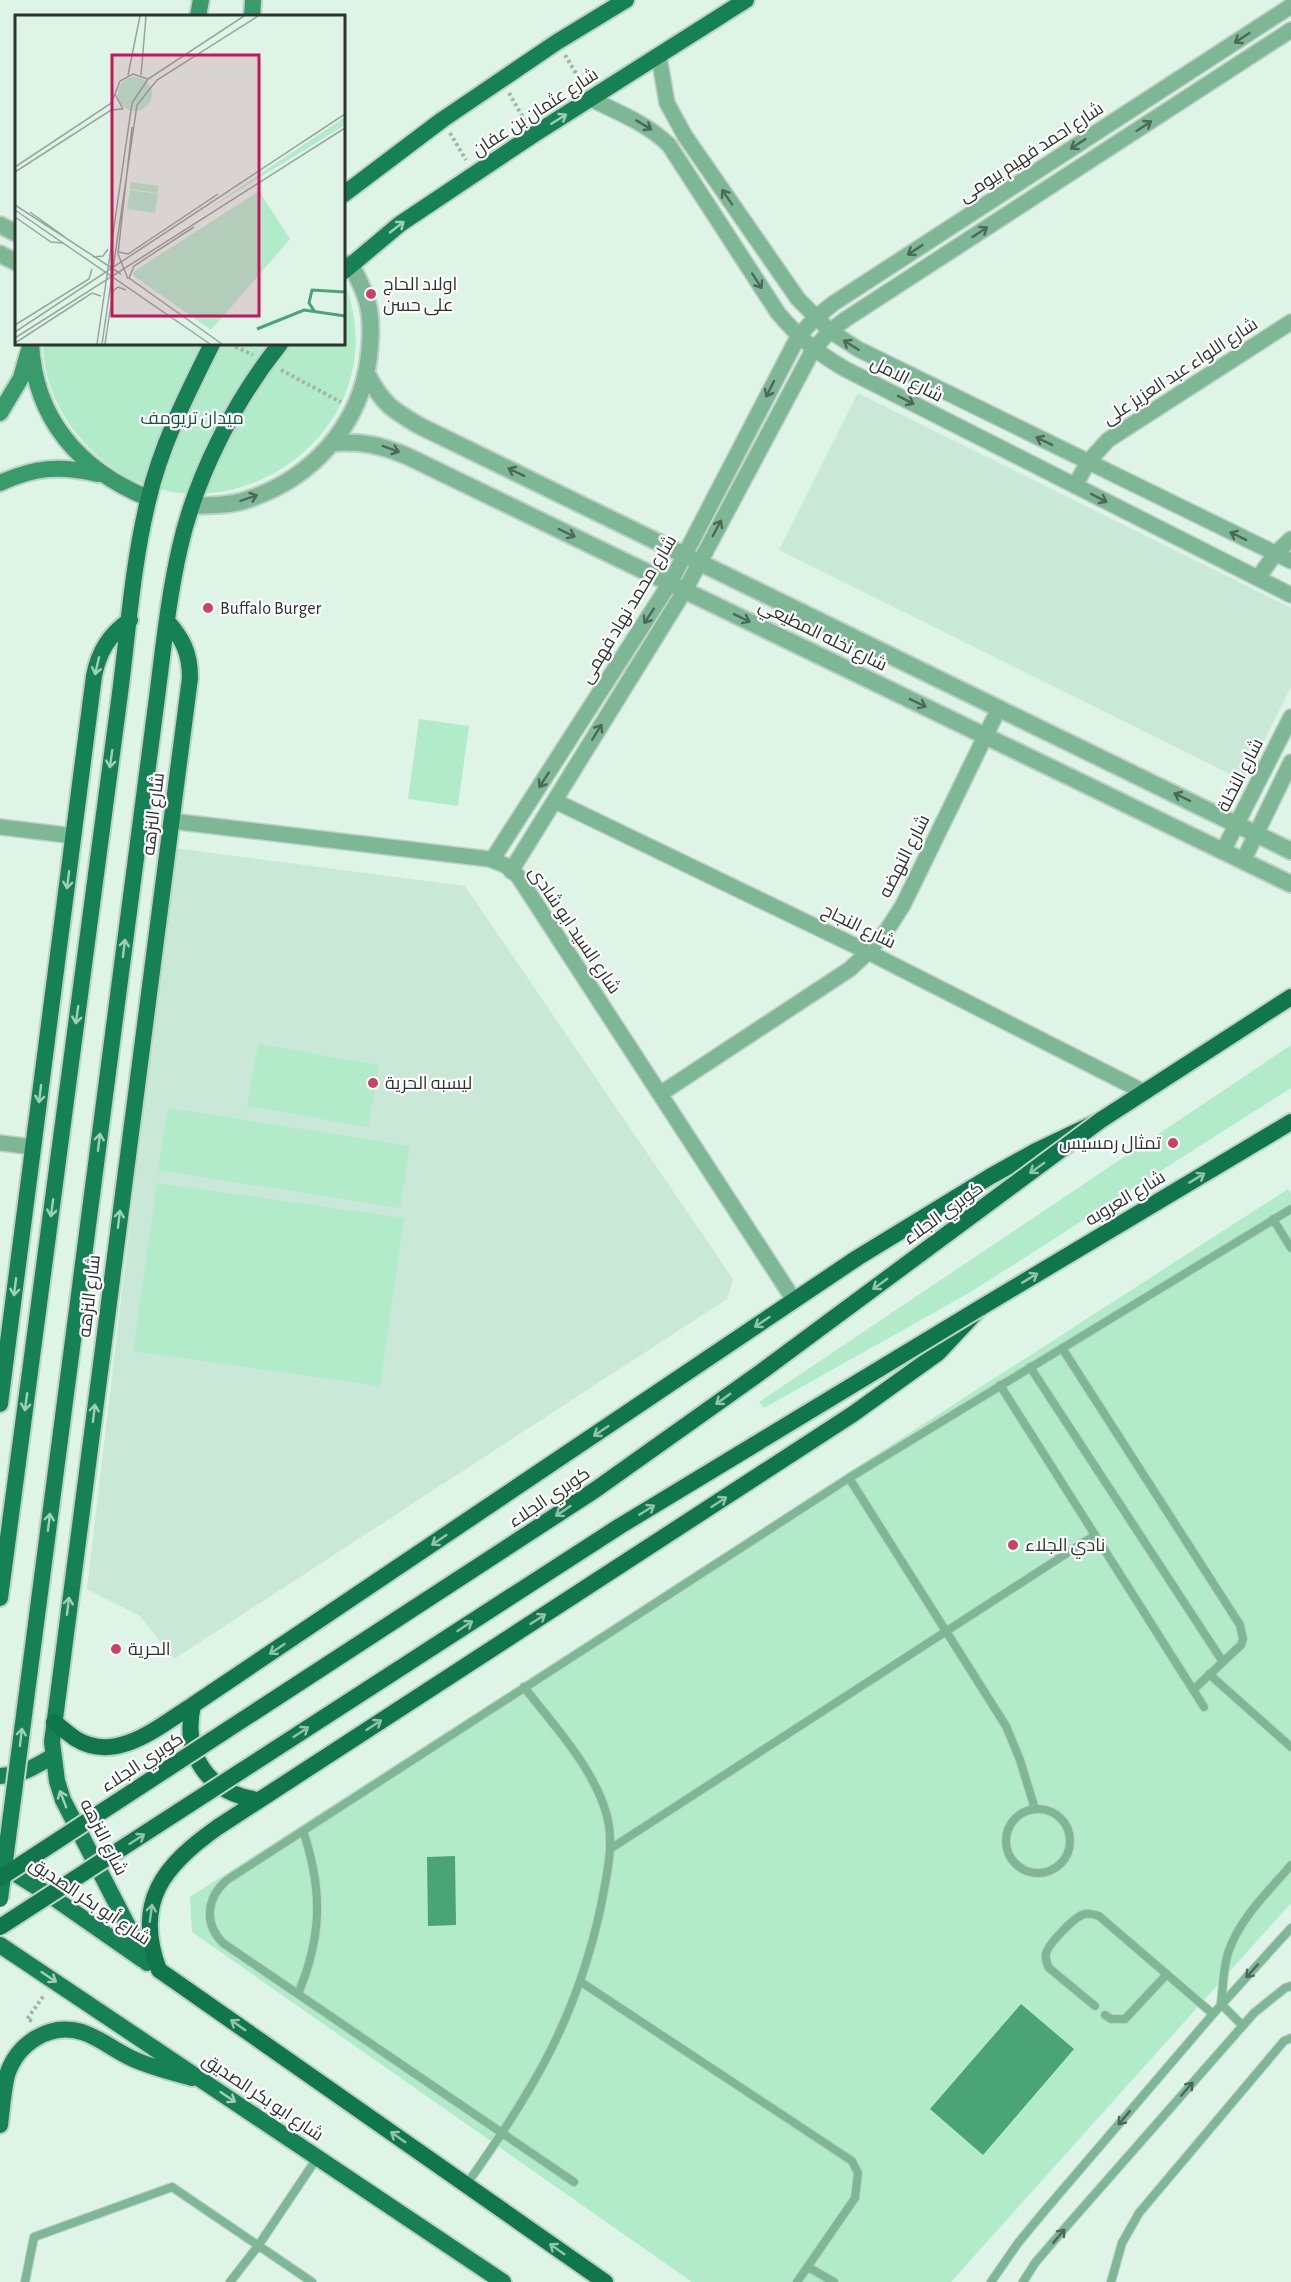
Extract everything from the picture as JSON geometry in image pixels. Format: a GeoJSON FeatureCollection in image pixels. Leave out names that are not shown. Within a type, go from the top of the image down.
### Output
{"type":"FeatureCollection","features":[{"type":"Feature","properties":{"kind":"highway"},"geometry":{"type":"LineString","coordinates":[[54,1722],[76,1739],[98,1746],[120,1746],[140,1738],[193,1706],[857,1258],[1036,1150],[1101,1120],[1291,996]]}},
{"type":"Feature","properties":{"kind":"highway","name":"كوبري الجلاء"},"geometry":{"type":"LineString","coordinates":[[0,1878],[595,1490],[760,1372],[1101,1120]]}},
{"type":"Feature","properties":{"kind":"highway","name":"شارع العروبه"},"geometry":{"type":"LineString","coordinates":[[980,1308],[1291,1122]]}},
{"type":"Feature","properties":{"kind":"highway"},"geometry":{"type":"LineString","coordinates":[[605,2282],[153,1966],[150,1916],[155,1894],[165,1874],[188,1849],[258,1800],[853,1414],[938,1353],[980,1308]]}},
{"type":"Feature","properties":{"kind":"highway"},"geometry":{"type":"LineString","coordinates":[[0,1928],[620,1526],[980,1308]]}},
{"type":"Feature","properties":{"kind":"highway"},"geometry":{"type":"LineString","coordinates":[[193,1706],[190,1718],[192,1744],[203,1768],[211,1779],[227,1790],[245,1798],[258,1800]]}},
{"type":"Feature","properties":{"kind":"main road"},"geometry":{"type":"LineString","coordinates":[[198,15],[201,0]]}},
{"type":"Feature","properties":{"kind":"main road"},"geometry":{"type":"LineString","coordinates":[[252,15],[253,0]]}},
{"type":"Feature","properties":{"kind":"main road"},"geometry":{"type":"LineString","coordinates":[[345,193],[442,120],[557,42],[626,0]]}},
{"type":"Feature","properties":{"kind":"main road","name":"شارع عثمان بن عفان"},"geometry":{"type":"LineString","coordinates":[[347,267],[400,224],[474,174],[746,0]]}},
{"type":"Feature","properties":{"kind":"main road"},"geometry":{"type":"LineString","coordinates":[[31,345],[37,384],[52,419],[74,450],[102,475],[148,498]]}},
{"type":"Feature","properties":{"kind":"main road"},"geometry":{"type":"LineString","coordinates":[[0,413],[21,378],[31,345]]}},
{"type":"Feature","properties":{"kind":"main road"},"geometry":{"type":"LineString","coordinates":[[0,1598],[136,559],[148,498],[175,419],[212,345]]}},
{"type":"Feature","properties":{"kind":"main road"},"geometry":{"type":"LineString","coordinates":[[0,1899],[167,621],[180,545],[192,506],[220,438],[266,361],[279,345]]}},
{"type":"Feature","properties":{"kind":"main road"},"geometry":{"type":"LineString","coordinates":[[0,483],[21,473],[48,468],[76,469],[102,475]]}},
{"type":"Feature","properties":{"kind":"main road"},"geometry":{"type":"LineString","coordinates":[[0,1404],[98,659],[105,644],[116,630],[129,620]]}},
{"type":"Feature","properties":{"kind":"main road","name":"شارع النزهه"},"geometry":{"type":"LineString","coordinates":[[153,1966],[69,1814],[57,1781],[53,1756],[54,1722],[190,662],[186,647],[167,621]]}},
{"type":"Feature","properties":{"kind":"main road"},"geometry":{"type":"LineString","coordinates":[[0,1776],[29,1770],[53,1756]]}},
{"type":"Feature","properties":{"kind":"main road","name":"شارع أبو بكر الصديق"},"geometry":{"type":"LineString","coordinates":[[0,1864],[153,1966]]}},
{"type":"Feature","properties":{"kind":"main road","name":"شارع ابو بكر الصديق"},"geometry":{"type":"LineString","coordinates":[[0,1945],[503,2282]]}},
{"type":"Feature","properties":{"kind":"main road"},"geometry":{"type":"LineString","coordinates":[[0,2125],[4,2089],[12,2064],[26,2046],[45,2033],[56,2030],[80,2032],[141,2062],[205,2081]]}},
{"type":"Feature","properties":{"kind":"street","name":"شارع احمد فهيم بيومى"},"geometry":{"type":"LineString","coordinates":[[798,337],[815,318],[834,303],[1291,6]]}},
{"type":"Feature","properties":{"kind":"street"},"geometry":{"type":"LineString","coordinates":[[813,350],[830,331],[1291,30]]}},
{"type":"Feature","properties":{"kind":"street","name":"شارع الامل"},"geometry":{"type":"LineString","coordinates":[[658,57],[667,103],[675,119],[798,299],[830,331],[858,349],[1291,561]]}},
{"type":"Feature","properties":{"kind":"street","name":"شارع الامل"},"geometry":{"type":"LineString","coordinates":[[591,99],[638,120],[655,131],[669,145],[778,313],[798,337],[813,350],[855,375],[1291,595]]}},
{"type":"Feature","properties":{"kind":"street"},"geometry":{"type":"LineString","coordinates":[[0,225],[15,232]]}},
{"type":"Feature","properties":{"kind":"street"},"geometry":{"type":"LineString","coordinates":[[0,254],[15,262]]}},
{"type":"Feature","properties":{"kind":"street"},"geometry":{"type":"LineString","coordinates":[[192,506],[245,501],[294,479],[333,443],[354,409],[367,374],[371,338],[367,302],[347,267]]}},
{"type":"Feature","properties":{"kind":"street","name":"شارع اللواء عبد العزيز على"},"geometry":{"type":"LineString","coordinates":[[1075,486],[1088,462],[1108,440],[1291,322]]}},
{"type":"Feature","properties":{"kind":"street","name":"شارع محمد نهاد فهمى"},"geometry":{"type":"LineString","coordinates":[[693,558],[798,337]]}},
{"type":"Feature","properties":{"kind":"street","name":"شارع محمد نهاد فهمى"},"geometry":{"type":"LineString","coordinates":[[511,871],[555,801],[813,350]]}},
{"type":"Feature","properties":{"kind":"street","name":"شارع نخله المطيعي"},"geometry":{"type":"LineString","coordinates":[[367,374],[378,396],[398,413],[420,426],[1291,851]]}},
{"type":"Feature","properties":{"kind":"street","name":"شارع نخله المطيعي"},"geometry":{"type":"LineString","coordinates":[[333,443],[357,442],[383,446],[407,456],[1291,884]]}},
{"type":"Feature","properties":{"kind":"street"},"geometry":{"type":"LineString","coordinates":[[1258,578],[1275,554],[1291,539]]}},
{"type":"Feature","properties":{"kind":"street","name":"شارع محمد نهاد فهمى"},"geometry":{"type":"LineString","coordinates":[[492,860],[678,586]]}},
{"type":"Feature","properties":{"kind":"street","name":"شارع النهضه"},"geometry":{"type":"LineString","coordinates":[[660,1094],[830,984],[868,952],[887,930],[903,905],[999,708]]}},
{"type":"Feature","properties":{"kind":"street","name":"شارع النخلة"},"geometry":{"type":"LineString","coordinates":[[1223,851],[1291,717]]}},
{"type":"Feature","properties":{"kind":"street"},"geometry":{"type":"LineString","coordinates":[[1243,861],[1291,762]]}},
{"type":"Feature","properties":{"kind":"street","name":"شارع النجاح"},"geometry":{"type":"LineString","coordinates":[[555,801],[868,952],[1144,1092]]}},
{"type":"Feature","properties":{"kind":"street","name":"شارع السيد ابو شادى"},"geometry":{"type":"LineString","coordinates":[[171,821],[492,860],[511,871],[523,883],[794,1300]]}},
{"type":"Feature","properties":{"kind":"street"},"geometry":{"type":"LineString","coordinates":[[0,826],[74,836]]}},
{"type":"Feature","properties":{"kind":"street"},"geometry":{"type":"LineString","coordinates":[[0,1143],[33,1147]]}},
{"type":"Feature","properties":{"kind":"lane"},"geometry":{"type":"LineString","coordinates":[[574,2182],[223,1943],[210,1925],[212,1899],[221,1886],[524,1687],[849,1479],[1291,1209]]}},
{"type":"Feature","properties":{"kind":"lane"},"geometry":{"type":"LineString","coordinates":[[1273,1219],[1291,1248]]}},
{"type":"Feature","properties":{"kind":"lane"},"geometry":{"type":"LineString","coordinates":[[1062,1348],[1240,1625],[1243,1639],[1241,1645],[1193,1690]]}},
{"type":"Feature","properties":{"kind":"lane"},"geometry":{"type":"LineString","coordinates":[[1030,1367],[1223,1662]]}},
{"type":"Feature","properties":{"kind":"lane"},"geometry":{"type":"LineString","coordinates":[[1000,1385],[1204,1707]]}},
{"type":"Feature","properties":{"kind":"lane"},"geometry":{"type":"LineString","coordinates":[[849,1479],[1006,1726],[1020,1760],[1035,1809]]}},
{"type":"Feature","properties":{"kind":"lane"},"geometry":{"type":"LineString","coordinates":[[610,1849],[1095,1535]]}},
{"type":"Feature","properties":{"kind":"lane"},"geometry":{"type":"LineString","coordinates":[[1209,1674],[1291,1747]]}},
{"type":"Feature","properties":{"kind":"lane"},"geometry":{"type":"LineString","coordinates":[[466,2185],[503,2134],[542,2070],[558,2037],[581,1982],[597,1923],[610,1849],[608,1821],[596,1788],[587,1772],[524,1687]]}},
{"type":"Feature","properties":{"kind":"lane"},"geometry":{"type":"LineString","coordinates":[[1035,1809],[1050,1811],[1063,1821],[1070,1834],[1070,1850],[1062,1863],[1050,1872],[1034,1873],[1020,1868],[1010,1856],[1006,1841],[1010,1826],[1020,1815],[1035,1809]]}},
{"type":"Feature","properties":{"kind":"lane"},"geometry":{"type":"LineString","coordinates":[[298,1994],[309,1968],[318,1913],[317,1886],[312,1858],[303,1832]]}},
{"type":"Feature","properties":{"kind":"lane"},"geometry":{"type":"LineString","coordinates":[[1221,2004],[1228,1954],[1237,1932],[1291,1866]]}},
{"type":"Feature","properties":{"kind":"lane"},"geometry":{"type":"LineString","coordinates":[[1095,2006],[1049,1968],[1046,1961],[1049,1946],[1077,1917],[1092,1914],[1099,1916],[1213,2014]]}},
{"type":"Feature","properties":{"kind":"lane"},"geometry":{"type":"LineString","coordinates":[[991,2282],[1018,2242],[1221,2004],[1290,1931]]}},
{"type":"Feature","properties":{"kind":"lane"},"geometry":{"type":"LineString","coordinates":[[1105,2015],[1111,2019],[1125,2019],[1167,1974]]}},
{"type":"Feature","properties":{"kind":"lane"},"geometry":{"type":"LineString","coordinates":[[581,1982],[852,2161],[858,2173],[855,2198],[797,2282]]}},
{"type":"Feature","properties":{"kind":"lane"},"geometry":{"type":"LineString","coordinates":[[1023,2282],[1035,2263],[1065,2228],[1254,2013],[1285,1988],[1291,1986]]}},
{"type":"Feature","properties":{"kind":"lane"},"geometry":{"type":"LineString","coordinates":[[1221,2004],[1243,2026]]}},
{"type":"Feature","properties":{"kind":"lane"},"geometry":{"type":"LineString","coordinates":[[1111,2282],[1122,2242],[1139,2213],[1284,2041],[1291,2038]]}},
{"type":"Feature","properties":{"kind":"lane"},"geometry":{"type":"LineString","coordinates":[[230,2282],[258,2246],[318,2157]]}},
{"type":"Feature","properties":{"kind":"lane"},"geometry":{"type":"LineString","coordinates":[[25,2282],[34,2237],[172,2187],[312,2282]]}},
{"type":"Feature","properties":{"kind":"lane"},"geometry":{"type":"LineString","coordinates":[[808,2266],[834,2282]]}},
{"type":"Feature","properties":{"kind":"path"},"geometry":{"type":"LineString","coordinates":[[557,42],[591,99]]}},
{"type":"Feature","properties":{"kind":"path"},"geometry":{"type":"LineString","coordinates":[[501,80],[533,135]]}},
{"type":"Feature","properties":{"kind":"path"},"geometry":{"type":"LineString","coordinates":[[442,120],[474,174]]}},
{"type":"Feature","properties":{"kind":"path"},"geometry":{"type":"LineString","coordinates":[[232,345],[354,409]]}},
{"type":"Feature","properties":{"kind":"path"},"geometry":{"type":"LineString","coordinates":[[54,1981],[27,2019],[56,2030]]}},
{"type":"Feature","properties":{"kind":"shaded area"},"geometry":{"type":"Polygon","coordinates":[[[858,393],[1291,608],[1291,687],[1244,781],[779,550],[858,393]]]}},
{"type":"Feature","properties":{"kind":"shaded area","name":"ليسبه الحرية"},"geometry":{"type":"Polygon","coordinates":[[[174,848],[465,886],[733,1279],[727,1299],[174,1659],[140,1616],[87,1589],[174,848]]]}},
{"type":"Feature","properties":{"kind":"shaded area"},"geometry":{"type":"Polygon","coordinates":[[[455,1856],[456,1925],[428,1926],[427,1857],[455,1856]]]}},
{"type":"Feature","properties":{"kind":"shaded area"},"geometry":{"type":"Polygon","coordinates":[[[1021,2004],[1074,2049],[983,2155],[930,2109],[1021,2004]]]}},
{"type":"Feature","properties":{"kind":"green space","name":"ميدان تريومف"},"geometry":{"type":"Polygon","coordinates":[[[345,286],[356,340],[346,393],[319,437],[279,470],[231,490],[179,493],[127,477],[81,439],[65,418],[53,394],[43,345],[345,345],[345,286]]]}},
{"type":"Feature","properties":{"kind":"green space"},"geometry":{"type":"Polygon","coordinates":[[[419,719],[469,726],[458,806],[408,799],[419,719]]]}},
{"type":"Feature","properties":{"kind":"green space"},"geometry":{"type":"Polygon","coordinates":[[[258,1044],[379,1065],[368,1127],[247,1106],[258,1044]]]}},
{"type":"Feature","properties":{"kind":"green space"},"geometry":{"type":"Polygon","coordinates":[[[1291,1045],[1291,1088],[969,1293],[764,1408],[759,1402],[1291,1045]]]}},
{"type":"Feature","properties":{"kind":"green space"},"geometry":{"type":"Polygon","coordinates":[[[168,1108],[410,1146],[400,1208],[158,1170],[168,1108]]]}},
{"type":"Feature","properties":{"kind":"green space"},"geometry":{"type":"Polygon","coordinates":[[[157,1183],[404,1218],[380,1386],[133,1351],[157,1183]]]}},
{"type":"Feature","properties":{"kind":"green space","name":"نادي الجلاء"},"geometry":{"type":"Polygon","coordinates":[[[1288,1189],[1291,1194],[1291,1903],[951,2282],[692,2282],[192,1932],[190,1897],[1288,1189]]]}},
{"type":"Feature","properties":{"kind":"place","name":"اولاد الحاج على حسن"},"geometry":{"type":"Point","coordinates":[371,294]}},
{"type":"Feature","properties":{"kind":"place","name":"Buffalo Burger"},"geometry":{"type":"Point","coordinates":[208,608]}},
{"type":"Feature","properties":{"kind":"place","name":"ليسبه الحرية"},"geometry":{"type":"Point","coordinates":[373,1083]}},
{"type":"Feature","properties":{"kind":"place","name":"تمثال رمسيس"},"geometry":{"type":"Point","coordinates":[1173,1143]}},
{"type":"Feature","properties":{"kind":"place","name":"نادي الجلاء"},"geometry":{"type":"Point","coordinates":[1013,1545]}},
{"type":"Feature","properties":{"kind":"place","name":"الحرية"},"geometry":{"type":"Point","coordinates":[116,1649]}}]}
